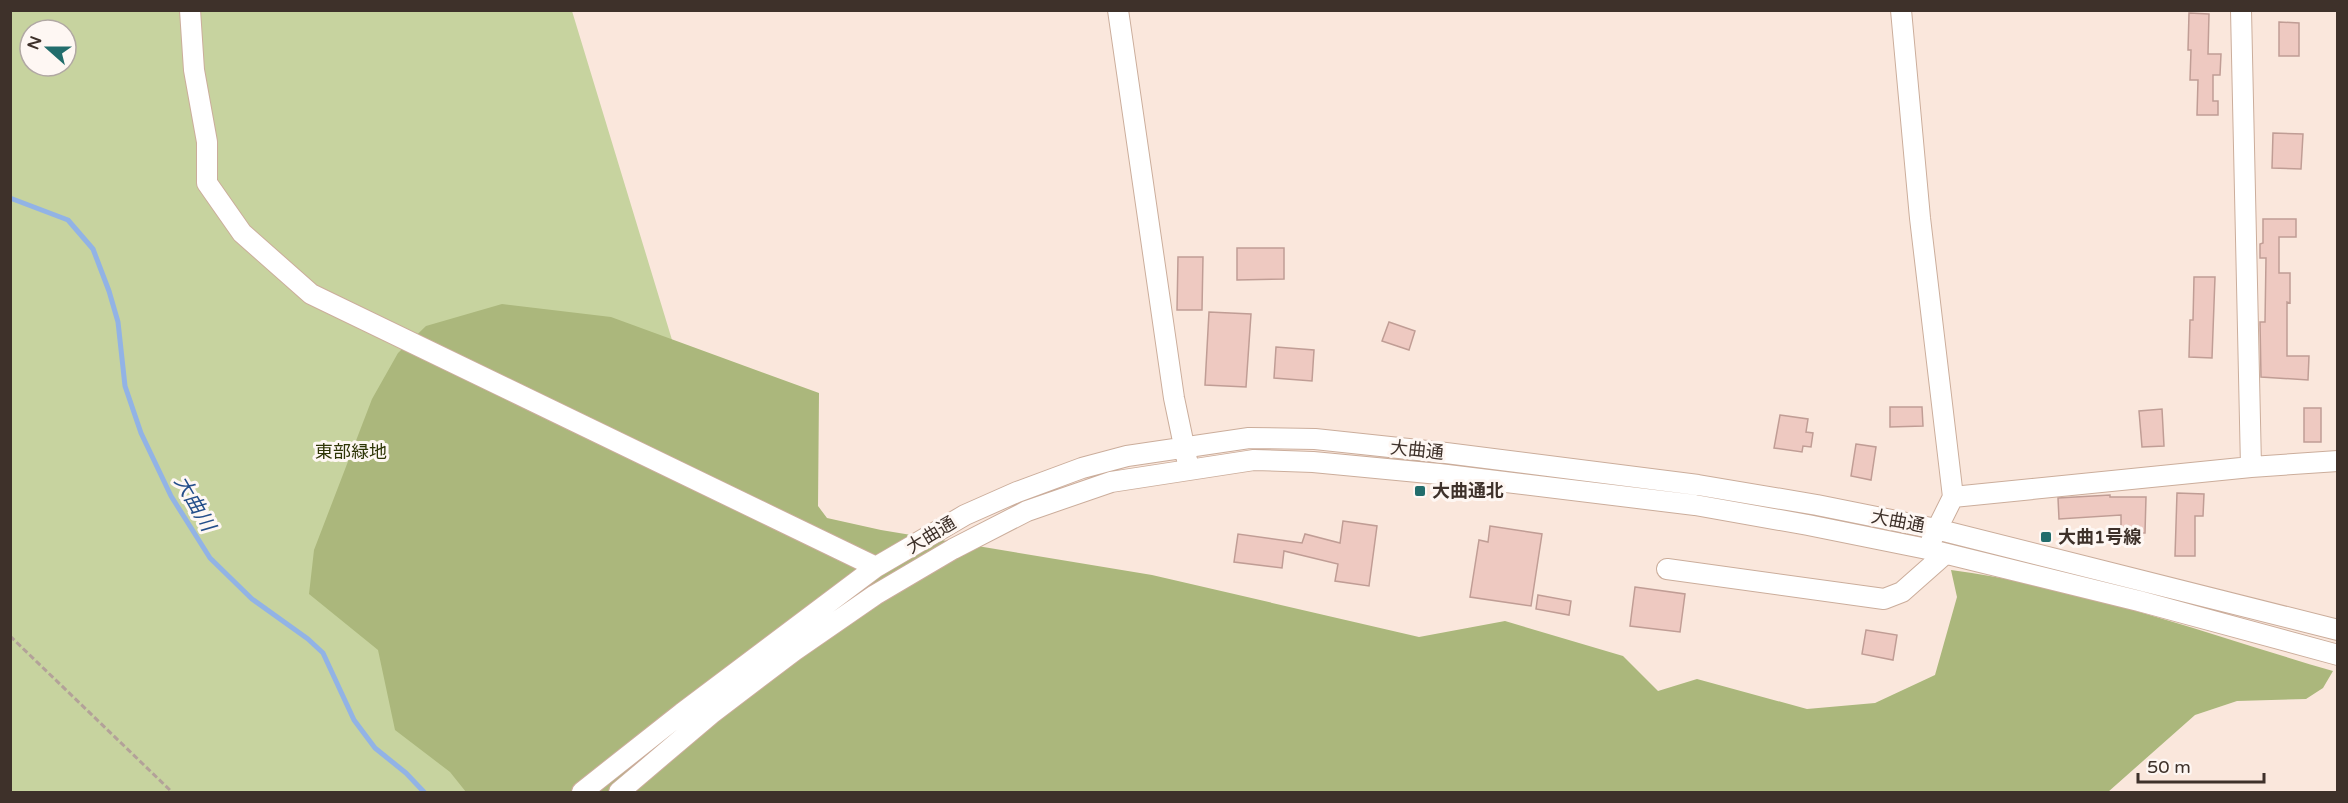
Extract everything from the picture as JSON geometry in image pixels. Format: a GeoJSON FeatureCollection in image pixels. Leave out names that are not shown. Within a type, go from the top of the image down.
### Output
{"type":"FeatureCollection","features":[{"type":"Feature","properties":{"kind":"street"},"geometry":{"type":"LineString","coordinates":[[190,10],[194,70],[207,142],[207,183],[242,233],[311,294],[876,567]]}},
{"type":"Feature","properties":{"kind":"street"},"geometry":{"type":"LineString","coordinates":[[1118,10],[1174,398],[1190,469]]}},
{"type":"Feature","properties":{"kind":"street"},"geometry":{"type":"LineString","coordinates":[[1666,569],[1884,599],[1902,592],[1936,552],[1936,529],[1953,497],[1920,218],[1901,10]]}},
{"type":"Feature","properties":{"kind":"street"},"geometry":{"type":"LineString","coordinates":[[2241,10],[2251,466]]}},
{"type":"Feature","properties":{"kind":"street","name":"大曲通"},"geometry":{"type":"LineString","coordinates":[[582,792],[682,713],[876,567],[965,515],[1017,492],[1105,462],[1128,456],[1249,438],[1315,439],[1698,485],[1817,505],[1936,529],[2337,630]]}},
{"type":"Feature","properties":{"kind":"street","name":"大曲通"},"geometry":{"type":"LineString","coordinates":[[619,792],[711,714],[794,651],[875,595],[953,549],[1027,510],[1111,482],[1254,460],[1313,462],[1439,474],[1695,505],[1808,525],[1936,552],[2139,601],[2337,654]]}},
{"type":"Feature","properties":{"kind":"street"},"geometry":{"type":"LineString","coordinates":[[1953,497],[2251,466],[2337,460]]}},
{"type":"Feature","properties":{"kind":"path"},"geometry":{"type":"LineString","coordinates":[[10,636],[172,792]]}},
{"type":"Feature","properties":{"kind":"green space","name":"東部緑地"},"geometry":{"type":"Polygon","coordinates":[[[10,11],[572,11],[749,593],[496,792],[11,792],[10,11]]]}},
{"type":"Feature","properties":{"kind":"green space"},"geometry":{"type":"Polygon","coordinates":[[[502,304],[611,317],[819,393],[818,506],[827,518],[881,530],[1152,575],[1419,637],[1505,621],[1623,656],[1658,691],[1697,679],[1807,709],[1875,703],[1935,675],[1957,597],[1951,570],[2000,578],[2096,600],[2333,671],[2323,688],[2306,699],[2237,701],[2195,715],[2108,792],[466,792],[450,772],[395,730],[378,650],[309,594],[314,550],[372,399],[398,353],[426,326],[502,304]]]}},
{"type":"Feature","properties":{"kind":"building"},"geometry":{"type":"Polygon","coordinates":[[[2189,13],[2209,14],[2208,54],[2221,54],[2220,75],[2213,75],[2213,101],[2218,101],[2218,115],[2197,115],[2198,80],[2190,80],[2189,13]]]}},
{"type":"Feature","properties":{"kind":"building"},"geometry":{"type":"Polygon","coordinates":[[[2279,22],[2299,23],[2299,56],[2279,56],[2279,22]]]}},
{"type":"Feature","properties":{"kind":"building"},"geometry":{"type":"Polygon","coordinates":[[[2273,133],[2303,134],[2301,169],[2272,168],[2273,133]]]}},
{"type":"Feature","properties":{"kind":"building"},"geometry":{"type":"Polygon","coordinates":[[[2263,219],[2296,219],[2296,237],[2279,237],[2279,273],[2290,273],[2290,303],[2287,302],[2287,356],[2309,356],[2308,380],[2261,377],[2260,322],[2265,322],[2266,258],[2260,258],[2260,244],[2263,243],[2263,219]]]}},
{"type":"Feature","properties":{"kind":"building"},"geometry":{"type":"Polygon","coordinates":[[[1237,248],[1284,248],[1284,279],[1237,280],[1237,248]]]}},
{"type":"Feature","properties":{"kind":"building"},"geometry":{"type":"Polygon","coordinates":[[[1178,257],[1203,257],[1202,310],[1177,310],[1178,257]]]}},
{"type":"Feature","properties":{"kind":"building"},"geometry":{"type":"Polygon","coordinates":[[[2194,277],[2215,277],[2212,358],[2189,357],[2194,277]]]}},
{"type":"Feature","properties":{"kind":"building"},"geometry":{"type":"Polygon","coordinates":[[[1209,312],[1251,314],[1246,387],[1205,385],[1209,312]]]}},
{"type":"Feature","properties":{"kind":"building"},"geometry":{"type":"Polygon","coordinates":[[[1389,322],[1415,331],[1409,350],[1382,341],[1389,322]]]}},
{"type":"Feature","properties":{"kind":"building"},"geometry":{"type":"Polygon","coordinates":[[[1276,347],[1314,350],[1312,381],[1274,378],[1276,347]]]}},
{"type":"Feature","properties":{"kind":"building"},"geometry":{"type":"Polygon","coordinates":[[[1890,407],[1922,407],[1923,426],[1890,427],[1890,407]]]}},
{"type":"Feature","properties":{"kind":"building"},"geometry":{"type":"Polygon","coordinates":[[[2304,408],[2321,408],[2321,442],[2304,442],[2304,408]]]}},
{"type":"Feature","properties":{"kind":"building"},"geometry":{"type":"Polygon","coordinates":[[[2162,409],[2164,446],[2142,447],[2139,411],[2162,409]]]}},
{"type":"Feature","properties":{"kind":"building"},"geometry":{"type":"Polygon","coordinates":[[[1780,415],[1808,419],[1806,432],[1813,433],[1811,447],[1803,446],[1802,452],[1774,448],[1780,415]]]}},
{"type":"Feature","properties":{"kind":"building"},"geometry":{"type":"Polygon","coordinates":[[[1856,444],[1876,447],[1871,480],[1851,476],[1856,444]]]}},
{"type":"Feature","properties":{"kind":"building"},"geometry":{"type":"Polygon","coordinates":[[[2177,493],[2204,494],[2203,516],[2195,516],[2195,556],[2175,556],[2177,493]]]}},
{"type":"Feature","properties":{"kind":"building"},"geometry":{"type":"Polygon","coordinates":[[[2110,495],[2110,497],[2146,497],[2145,533],[2121,533],[2121,515],[2059,519],[2058,498],[2110,495]]]}},
{"type":"Feature","properties":{"kind":"building"},"geometry":{"type":"Polygon","coordinates":[[[1343,521],[1377,526],[1369,586],[1335,581],[1338,564],[1284,551],[1282,568],[1234,562],[1238,534],[1302,543],[1305,534],[1340,543],[1343,521]]]}},
{"type":"Feature","properties":{"kind":"building"},"geometry":{"type":"Polygon","coordinates":[[[1490,526],[1542,534],[1531,606],[1470,597],[1479,540],[1488,542],[1490,526]]]}},
{"type":"Feature","properties":{"kind":"building"},"geometry":{"type":"Polygon","coordinates":[[[1635,587],[1685,594],[1680,632],[1630,626],[1635,587]]]}},
{"type":"Feature","properties":{"kind":"building"},"geometry":{"type":"Polygon","coordinates":[[[1538,595],[1571,601],[1569,615],[1536,609],[1538,595]]]}},
{"type":"Feature","properties":{"kind":"building"},"geometry":{"type":"Polygon","coordinates":[[[1866,630],[1897,635],[1893,660],[1862,654],[1866,630]]]}},
{"type":"Feature","properties":{"kind":"waterway","name":"大曲川"},"geometry":{"type":"LineString","coordinates":[[10,198],[68,220],[93,249],[118,322],[125,386],[141,433],[171,496],[210,558],[252,599],[308,639],[323,653],[354,720],[375,748],[406,773],[424,792]]}},
{"type":"Feature","properties":{"kind":"place","name":"大曲通北"},"geometry":{"type":"Point","coordinates":[1420,491]}},
{"type":"Feature","properties":{"kind":"place","name":"大曲1号線"},"geometry":{"type":"Point","coordinates":[2046,537]}}]}
